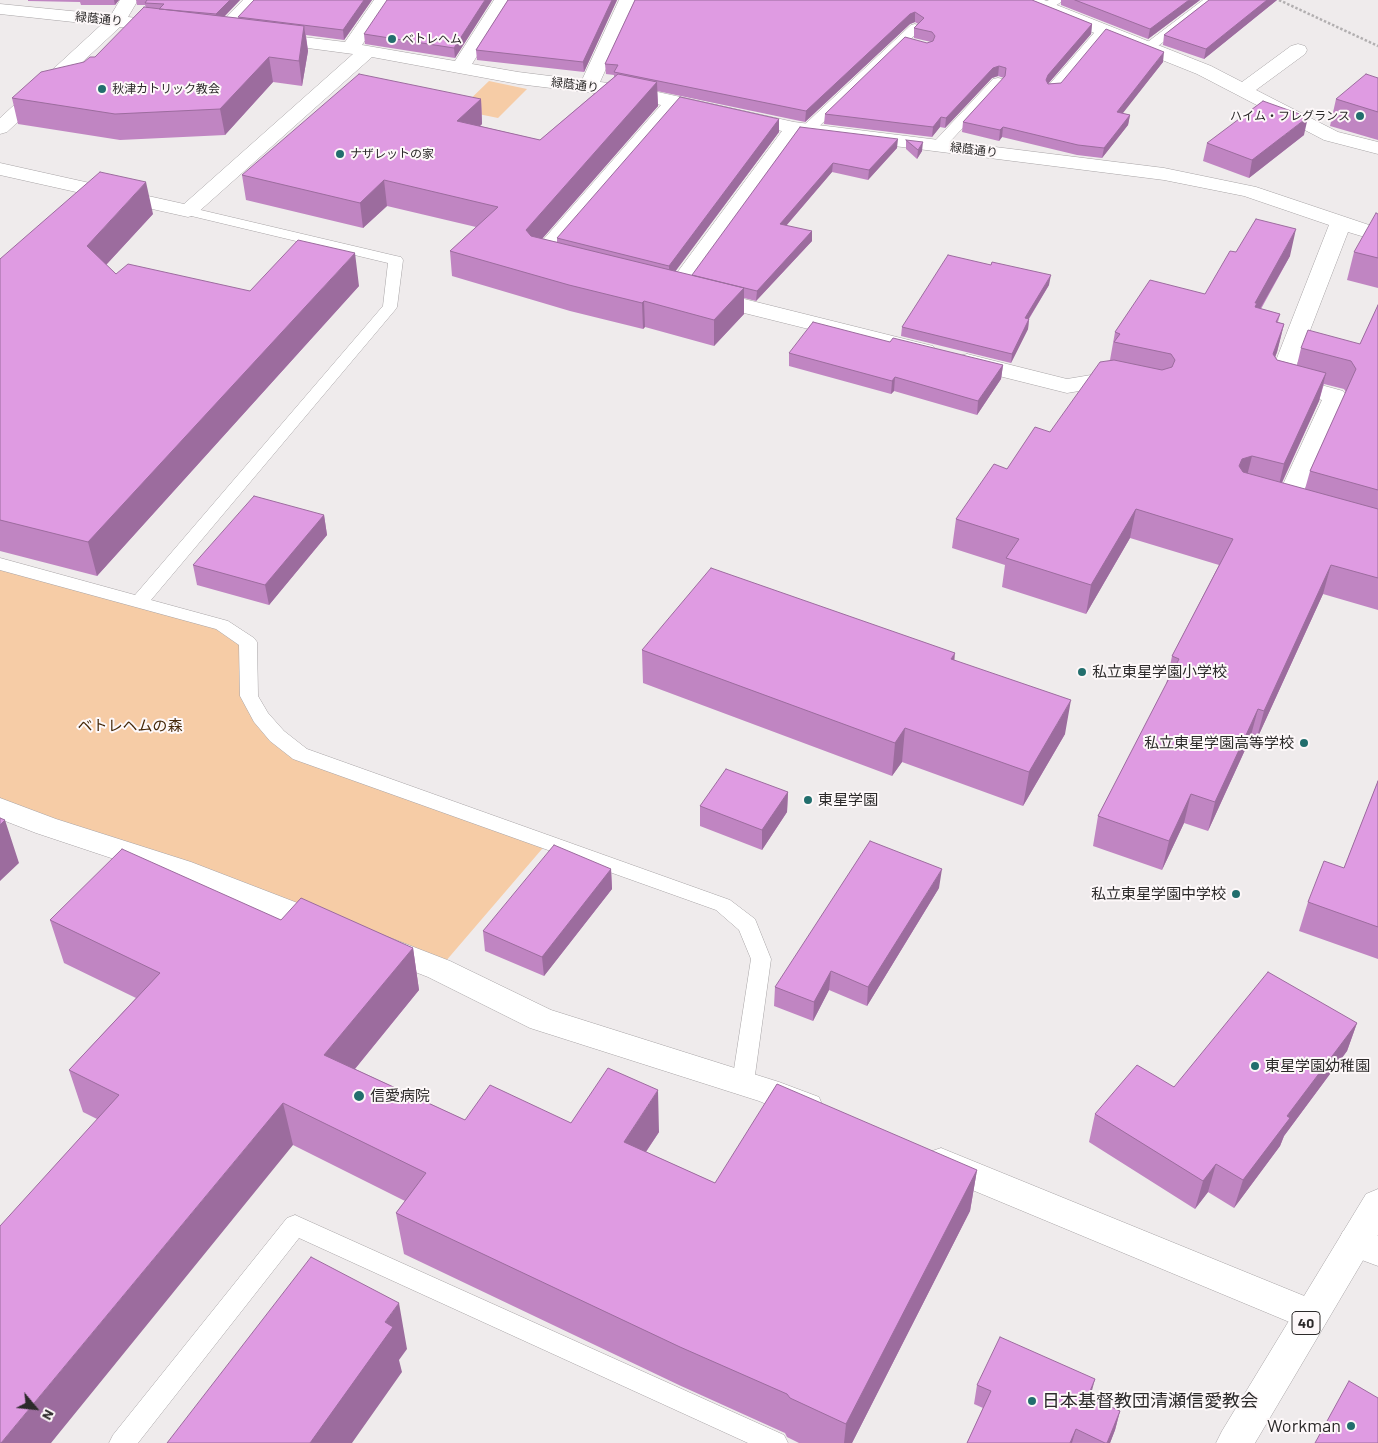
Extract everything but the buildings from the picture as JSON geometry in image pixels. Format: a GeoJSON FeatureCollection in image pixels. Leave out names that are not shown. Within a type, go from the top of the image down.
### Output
{"type":"FeatureCollection","features":[{"type":"Feature","properties":{"kind":"street"},"geometry":{"type":"LineString","coordinates":[[0,128],[116,21],[129,0]]}},
{"type":"Feature","properties":{"kind":"street"},"geometry":{"type":"LineString","coordinates":[[222,32],[253,0]]}},
{"type":"Feature","properties":{"kind":"street"},"geometry":{"type":"LineString","coordinates":[[0,169],[188,211],[359,50],[383,0]]}},
{"type":"Feature","properties":{"kind":"street"},"geometry":{"type":"LineString","coordinates":[[461,67],[503,0]]}},
{"type":"Feature","properties":{"kind":"street"},"geometry":{"type":"LineString","coordinates":[[590,86],[628,0]]}},
{"type":"Feature","properties":{"kind":"street"},"geometry":{"type":"LineString","coordinates":[[1044,2],[1204,70],[1331,136],[1378,148]]}},
{"type":"Feature","properties":{"kind":"street","name":"緑蔭通り"},"geometry":{"type":"LineString","coordinates":[[7,6],[183,28]]}},
{"type":"Feature","properties":{"kind":"street","name":"緑蔭通り"},"geometry":{"type":"LineString","coordinates":[[202,30],[359,50],[518,78],[626,91],[801,129],[1173,176],[1248,191],[1378,235]]}},
{"type":"Feature","properties":{"kind":"street"},"geometry":{"type":"LineString","coordinates":[[1242,91],[1298,50]]}},
{"type":"Feature","properties":{"kind":"street"},"geometry":{"type":"LineString","coordinates":[[579,265],[540,256],[674,102]]}},
{"type":"Feature","properties":{"kind":"street"},"geometry":{"type":"LineString","coordinates":[[801,129],[666,287],[1067,386],[1110,379],[1147,387]]}},
{"type":"Feature","properties":{"kind":"street"},"geometry":{"type":"LineString","coordinates":[[1262,498],[1295,507],[1335,396],[1279,381],[1341,222]]}},
{"type":"Feature","properties":{"kind":"street"},"geometry":{"type":"LineString","coordinates":[[0,808],[46,826],[181,870],[439,969],[541,1019],[768,1090],[832,1117]]}},
{"type":"Feature","properties":{"kind":"street"},"geometry":{"type":"LineString","coordinates":[[914,1151],[1310,1315]]}},
{"type":"Feature","properties":{"kind":"street","name":"40"},"geometry":{"type":"LineString","coordinates":[[1235,1443],[1310,1315],[1366,1246],[1378,1204]]}},
{"type":"Feature","properties":{"kind":"lane"},"geometry":{"type":"LineString","coordinates":[[1149,47],[1211,0]]}},
{"type":"Feature","properties":{"kind":"lane"},"geometry":{"type":"LineString","coordinates":[[801,129],[915,28]]}},
{"type":"Feature","properties":{"kind":"lane"},"geometry":{"type":"LineString","coordinates":[[1054,89],[1104,29]]}},
{"type":"Feature","properties":{"kind":"lane"},"geometry":{"type":"LineString","coordinates":[[901,41],[918,45]]}},
{"type":"Feature","properties":{"kind":"lane"},"geometry":{"type":"LineString","coordinates":[[938,146],[998,82]]}},
{"type":"Feature","properties":{"kind":"lane"},"geometry":{"type":"LineString","coordinates":[[139,602],[390,307],[396,260],[188,211]]}},
{"type":"Feature","properties":{"kind":"lane"},"geometry":{"type":"LineString","coordinates":[[0,564],[222,625],[248,642],[249,696],[261,717],[277,736],[300,754],[723,905],[748,925],[761,959],[743,1082]]}},
{"type":"Feature","properties":{"kind":"lane"},"geometry":{"type":"LineString","coordinates":[[122,1443],[295,1225],[775,1443]]}},
{"type":"Feature","properties":{"kind":"path"},"geometry":{"type":"LineString","coordinates":[[1279,0],[1378,46]]}},
{"type":"Feature","properties":{"kind":"green space"},"geometry":{"type":"Polygon","coordinates":[[[489,81],[527,89],[498,118],[459,110],[489,81]]]}},
{"type":"Feature","properties":{"kind":"green space","name":"ベトレヘムの森"},"geometry":{"type":"Polygon","coordinates":[[[0,565],[222,625],[248,642],[249,696],[300,754],[548,842],[439,969],[0,808],[0,565]]]}},
{"type":"Feature","properties":{"kind":"place","name":"べトレヘム"},"geometry":{"type":"Point","coordinates":[392,39]}},
{"type":"Feature","properties":{"kind":"place","name":"秋津カトリック教会"},"geometry":{"type":"Point","coordinates":[102,89]}},
{"type":"Feature","properties":{"kind":"place","name":"ハイム・フレグランス"},"geometry":{"type":"Point","coordinates":[1360,116]}},
{"type":"Feature","properties":{"kind":"place","name":"ナザレットの家"},"geometry":{"type":"Point","coordinates":[340,154]}},
{"type":"Feature","properties":{"kind":"place","name":"私立東星学園小学校"},"geometry":{"type":"Point","coordinates":[1082,672]}},
{"type":"Feature","properties":{"kind":"place","name":"私立東星学園高等学校"},"geometry":{"type":"Point","coordinates":[1304,743]}},
{"type":"Feature","properties":{"kind":"place","name":"東星学園"},"geometry":{"type":"Point","coordinates":[808,800]}},
{"type":"Feature","properties":{"kind":"place","name":"私立東星学園中学校"},"geometry":{"type":"Point","coordinates":[1236,894]}},
{"type":"Feature","properties":{"kind":"place","name":"東星学園幼稚園"},"geometry":{"type":"Point","coordinates":[1255,1066]}},
{"type":"Feature","properties":{"kind":"place","name":"信愛病院"},"geometry":{"type":"Point","coordinates":[359,1096]}},
{"type":"Feature","properties":{"kind":"place","name":"日本基督教団清瀬信愛教会"},"geometry":{"type":"Point","coordinates":[1032,1401]}},
{"type":"Feature","properties":{"kind":"place","name":"Workman"},"geometry":{"type":"Point","coordinates":[1351,1426]}}]}
